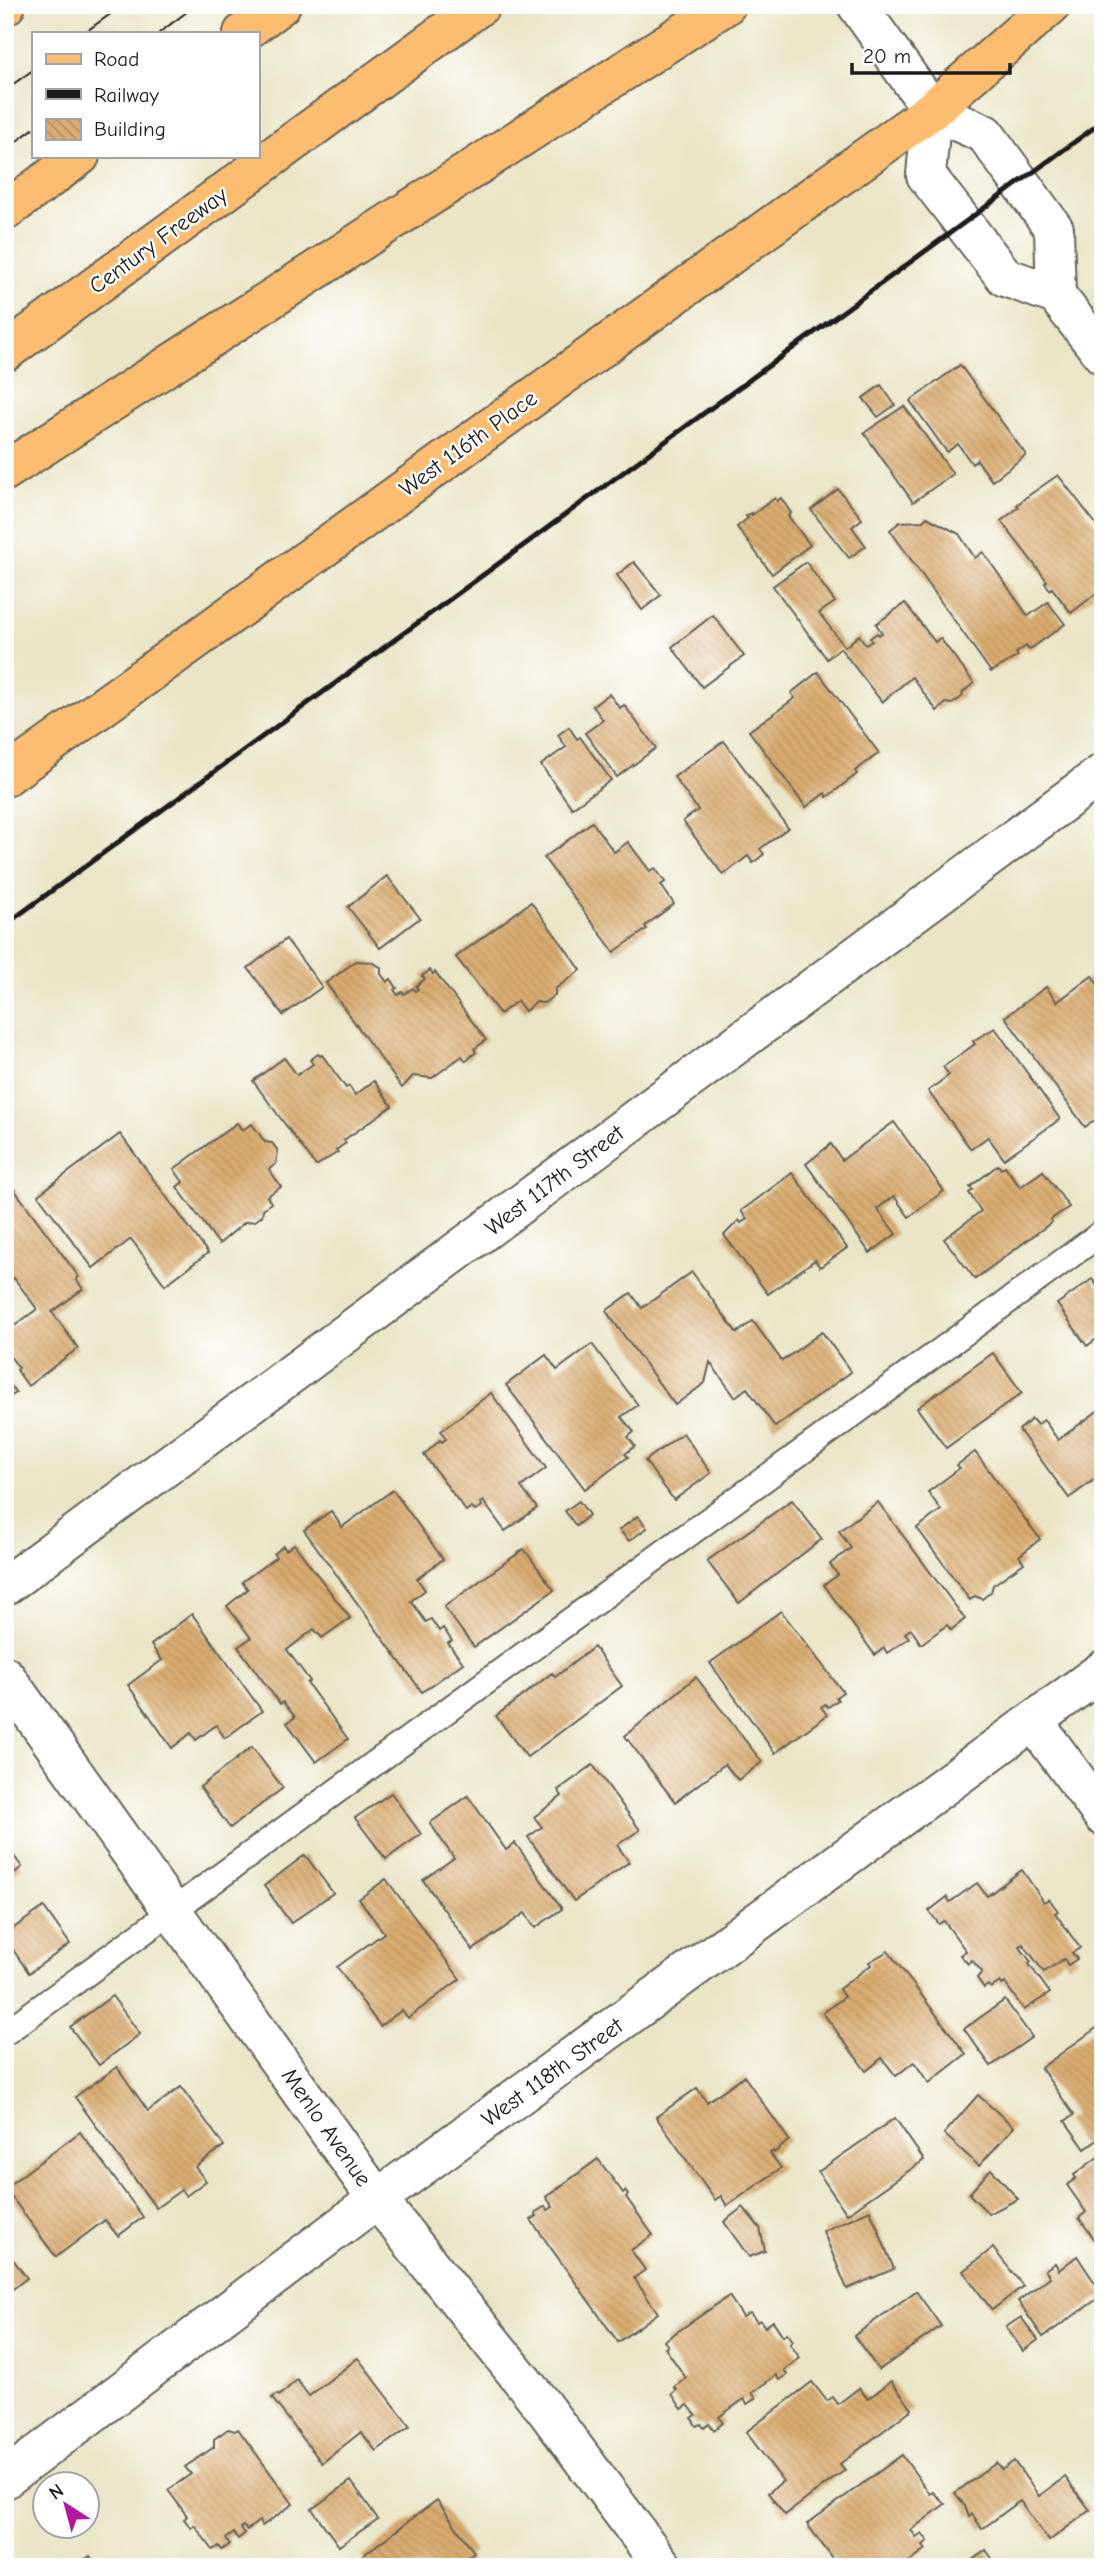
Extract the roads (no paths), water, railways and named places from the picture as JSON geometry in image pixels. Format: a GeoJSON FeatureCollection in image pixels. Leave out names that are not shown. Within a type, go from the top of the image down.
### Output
{"type":"FeatureCollection","features":[{"type":"Feature","properties":{"kind":"main road"},"geometry":{"type":"LineString","coordinates":[[244,32],[281,5]]}},
{"type":"Feature","properties":{"kind":"main road","name":"Century Freeway"},"geometry":{"type":"LineString","coordinates":[[5,352],[481,5]]}},
{"type":"Feature","properties":{"kind":"main road"},"geometry":{"type":"LineString","coordinates":[[5,471],[726,5]]}},
{"type":"Feature","properties":{"kind":"main road","name":"West 116th Place"},"geometry":{"type":"LineString","coordinates":[[5,777],[932,110],[1051,5]]}},
{"type":"Feature","properties":{"kind":"main road"},"geometry":{"type":"LineString","coordinates":[[5,211],[77,158]]}},
{"type":"Feature","properties":{"kind":"street"},"geometry":{"type":"LineString","coordinates":[[858,5],[932,110],[985,134],[1054,229],[1056,295]]}},
{"type":"Feature","properties":{"kind":"street"},"geometry":{"type":"LineString","coordinates":[[932,110],[926,175],[1005,277],[1056,295],[1103,355]]}},
{"type":"Feature","properties":{"kind":"street","name":"West 117th Street"},"geometry":{"type":"LineString","coordinates":[[5,1586],[1103,773]]}},
{"type":"Feature","properties":{"kind":"street","name":"West 118th Street"},"geometry":{"type":"LineString","coordinates":[[5,2479],[377,2199],[1103,1670]]}},
{"type":"Feature","properties":{"kind":"street","name":"Menlo Avenue"},"geometry":{"type":"LineString","coordinates":[[5,1676],[377,2199],[542,2405],[663,2567]]}},
{"type":"Feature","properties":{"kind":"street"},"geometry":{"type":"LineString","coordinates":[[1034,1722],[1103,1816]]}},
{"type":"Feature","properties":{"kind":"lane"},"geometry":{"type":"LineString","coordinates":[[5,2033],[1103,1232]]}},
{"type":"Feature","properties":{"kind":"tram line"},"geometry":{"type":"LineString","coordinates":[[85,32],[123,5]]}},
{"type":"Feature","properties":{"kind":"tram line"},"geometry":{"type":"LineString","coordinates":[[160,32],[196,5]]}},
{"type":"Feature","properties":{"kind":"tram line"},"geometry":{"type":"LineString","coordinates":[[5,90],[32,71]]}},
{"type":"Feature","properties":{"kind":"tram line"},"geometry":{"type":"LineString","coordinates":[[5,150],[32,130]]}},
{"type":"Feature","properties":{"kind":"railway"},"geometry":{"type":"LineString","coordinates":[[5,925],[1103,121]]}}]}
